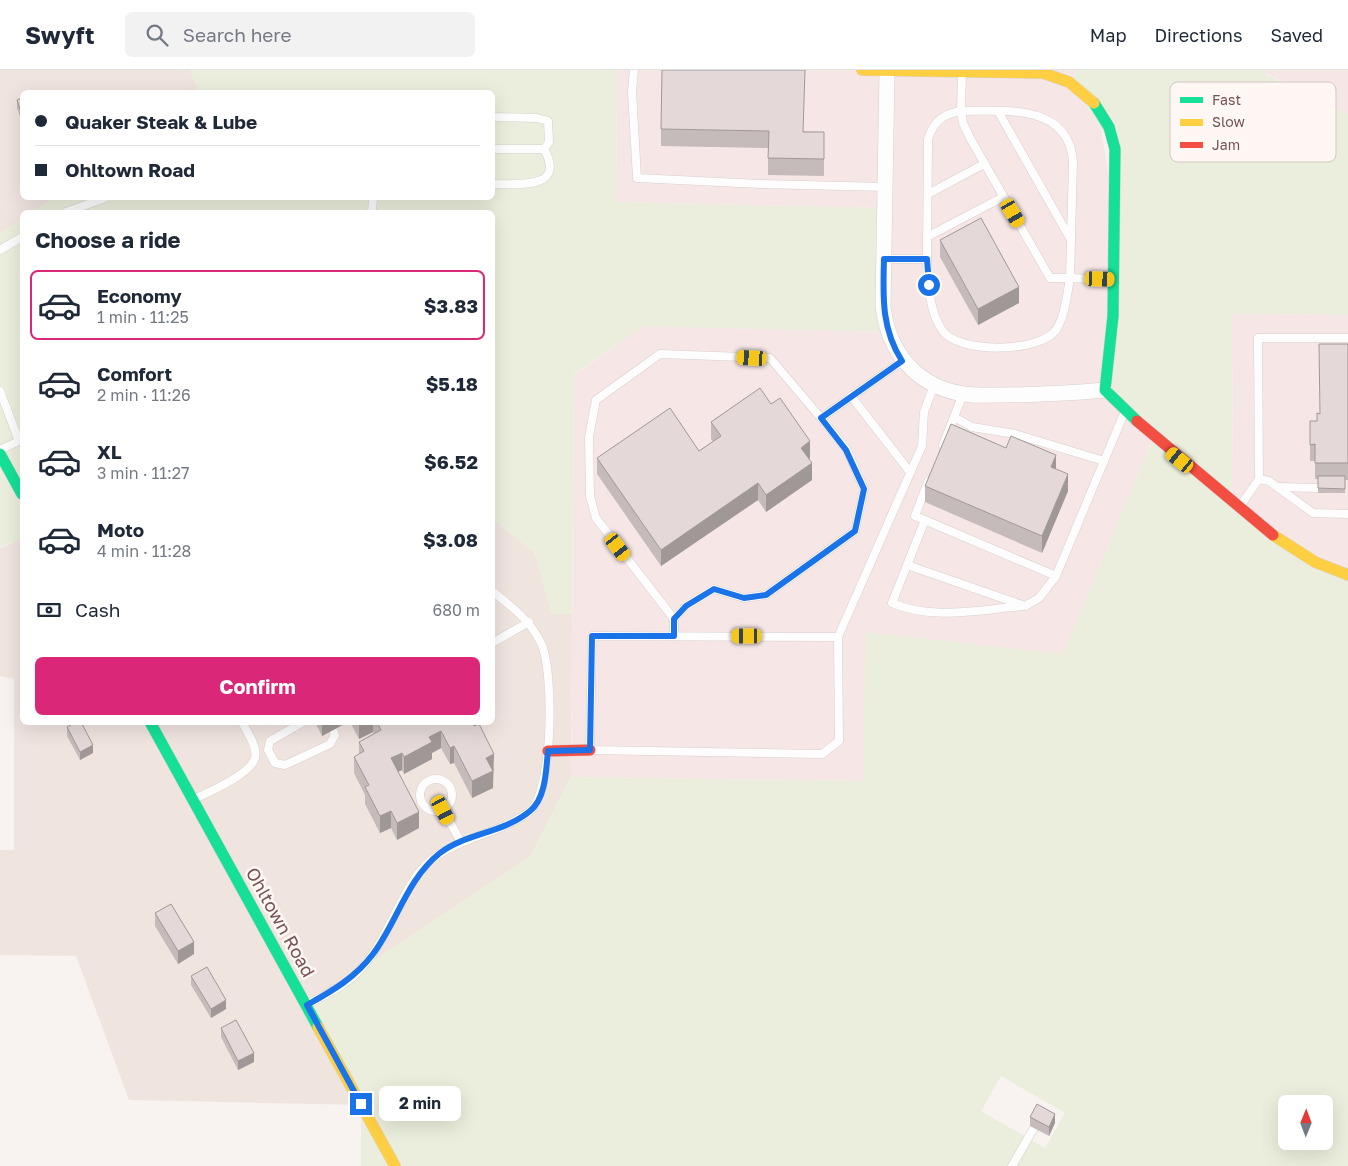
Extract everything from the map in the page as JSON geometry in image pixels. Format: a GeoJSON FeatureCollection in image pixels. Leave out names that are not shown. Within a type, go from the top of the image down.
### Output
{"type":"FeatureCollection","features":[{"type":"Feature","properties":{"kind":"street"},"geometry":{"type":"LineString","coordinates":[[862,70],[1048,72],[1069,82],[1082,91],[1097,106],[1110,127],[1116,160],[1114,316],[1105,390]]}},
{"type":"Feature","properties":{"kind":"street"},"geometry":{"type":"LineString","coordinates":[[894,70],[885,187],[884,320],[891,341],[902,361],[917,375],[934,385],[963,394],[1029,395],[1105,390]]}},
{"type":"Feature","properties":{"kind":"street"},"geometry":{"type":"LineString","coordinates":[[1105,390],[1153,438],[1298,554],[1324,567],[1348,575]]}},
{"type":"Feature","properties":{"kind":"street"},"geometry":{"type":"LineString","coordinates":[[0,454],[20,490]]}},
{"type":"Feature","properties":{"kind":"street","name":"Ohltown Road"},"geometry":{"type":"LineString","coordinates":[[152,725],[395,1166]]}},
{"type":"Feature","properties":{"kind":"street"},"geometry":{"type":"LineString","coordinates":[[548,751],[590,750]]}},
{"type":"Feature","properties":{"kind":"lane"},"geometry":{"type":"LineString","coordinates":[[634,70],[632,91],[637,178],[760,184],[885,187]]}},
{"type":"Feature","properties":{"kind":"lane"},"geometry":{"type":"LineString","coordinates":[[962,71],[961,111],[963,123],[984,164],[1050,278],[1114,280]]}},
{"type":"Feature","properties":{"kind":"lane"},"geometry":{"type":"LineString","coordinates":[[961,111],[998,111],[1020,112],[1041,116],[1056,125],[1067,138],[1072,150],[1073,161],[1070,278],[1061,320],[1055,331],[1046,338],[1031,343],[1003,347],[975,346],[957,342],[943,332],[935,318],[927,259],[928,139],[932,127],[939,119],[949,113],[961,111]]}},
{"type":"Feature","properties":{"kind":"lane"},"geometry":{"type":"LineString","coordinates":[[998,111],[1071,240]]}},
{"type":"Feature","properties":{"kind":"lane"},"geometry":{"type":"LineString","coordinates":[[495,117],[538,118],[548,121],[549,142],[544,149]]}},
{"type":"Feature","properties":{"kind":"lane"},"geometry":{"type":"LineString","coordinates":[[495,149],[544,149]]}},
{"type":"Feature","properties":{"kind":"lane"},"geometry":{"type":"LineString","coordinates":[[495,184],[540,182],[547,175],[550,166],[544,149]]}},
{"type":"Feature","properties":{"kind":"lane"},"geometry":{"type":"LineString","coordinates":[[928,194],[984,164]]}},
{"type":"Feature","properties":{"kind":"lane"},"geometry":{"type":"LineString","coordinates":[[927,237],[1004,197]]}},
{"type":"Feature","properties":{"kind":"lane"},"geometry":{"type":"LineString","coordinates":[[72,210],[99,200]]}},
{"type":"Feature","properties":{"kind":"lane"},"geometry":{"type":"LineString","coordinates":[[0,250],[20,238]]}},
{"type":"Feature","properties":{"kind":"lane"},"geometry":{"type":"LineString","coordinates":[[884,259],[927,259]]}},
{"type":"Feature","properties":{"kind":"lane"},"geometry":{"type":"LineString","coordinates":[[1239,507],[1258,479],[1258,338],[1348,338]]}},
{"type":"Feature","properties":{"kind":"lane"},"geometry":{"type":"LineString","coordinates":[[674,619],[686,606],[714,589],[744,598],[766,595],[855,531],[864,489],[846,450],[770,358],[660,354],[596,400],[589,437],[590,496],[596,518],[674,619],[674,636]]}},
{"type":"Feature","properties":{"kind":"lane"},"geometry":{"type":"LineString","coordinates":[[821,418],[902,361]]}},
{"type":"Feature","properties":{"kind":"lane"},"geometry":{"type":"LineString","coordinates":[[838,637],[592,636],[590,750],[822,754],[839,741],[838,637],[922,446],[924,412],[934,385]]}},
{"type":"Feature","properties":{"kind":"lane"},"geometry":{"type":"LineString","coordinates":[[0,390],[20,439]]}},
{"type":"Feature","properties":{"kind":"lane"},"geometry":{"type":"LineString","coordinates":[[940,453],[963,394]]}},
{"type":"Feature","properties":{"kind":"lane"},"geometry":{"type":"LineString","coordinates":[[851,396],[910,472]]}},
{"type":"Feature","properties":{"kind":"lane"},"geometry":{"type":"LineString","coordinates":[[926,520],[892,604],[910,611],[948,612],[1025,606],[1040,598],[1056,576],[1125,411]]}},
{"type":"Feature","properties":{"kind":"lane"},"geometry":{"type":"LineString","coordinates":[[954,417],[972,427],[1015,434],[1104,461]]}},
{"type":"Feature","properties":{"kind":"lane"},"geometry":{"type":"LineString","coordinates":[[0,450],[20,441]]}},
{"type":"Feature","properties":{"kind":"lane"},"geometry":{"type":"LineString","coordinates":[[932,471],[915,516],[1056,576]]}},
{"type":"Feature","properties":{"kind":"lane"},"geometry":{"type":"LineString","coordinates":[[1258,479],[1269,481],[1313,513],[1348,514]]}},
{"type":"Feature","properties":{"kind":"lane"},"geometry":{"type":"LineString","coordinates":[[1278,487],[1318,488]]}},
{"type":"Feature","properties":{"kind":"lane"},"geometry":{"type":"LineString","coordinates":[[908,566],[1025,606]]}},
{"type":"Feature","properties":{"kind":"lane"},"geometry":{"type":"LineString","coordinates":[[307,1005],[355,975],[374,953],[420,872],[441,852],[461,842],[504,826],[530,811],[541,795],[550,724],[542,644],[529,622],[495,594]]}},
{"type":"Feature","properties":{"kind":"lane"},"geometry":{"type":"LineString","coordinates":[[495,641],[529,622]]}},
{"type":"Feature","properties":{"kind":"lane"},"geometry":{"type":"LineString","coordinates":[[193,800],[251,768],[256,756],[249,734],[244,725]]}},
{"type":"Feature","properties":{"kind":"lane"},"geometry":{"type":"LineString","coordinates":[[298,725],[270,741],[268,750],[276,762],[285,765],[330,744],[335,735],[331,725]]}},
{"type":"Feature","properties":{"kind":"lane"},"geometry":{"type":"LineString","coordinates":[[256,756],[268,750]]}},
{"type":"Feature","properties":{"kind":"lane"},"geometry":{"type":"LineString","coordinates":[[440,780],[450,786],[452,799],[450,804],[443,810],[433,811],[423,804],[420,792],[427,782],[440,780]]}},
{"type":"Feature","properties":{"kind":"lane"},"geometry":{"type":"LineString","coordinates":[[443,810],[461,842]]}},
{"type":"Feature","properties":{"kind":"lane"},"geometry":{"type":"LineString","coordinates":[[1012,1166],[1034,1128]]}},
{"type":"Feature","properties":{"kind":"shaded area"},"geometry":{"type":"Polygon","coordinates":[[[0,70],[190,70],[198,90],[20,90],[20,200],[53,200],[35,210],[20,210],[20,220],[0,233],[0,70]]]}},
{"type":"Feature","properties":{"kind":"shaded area"},"geometry":{"type":"Polygon","coordinates":[[[617,70],[1078,70],[1069,82],[1097,106],[1153,438],[1063,655],[866,632],[864,781],[571,777],[574,375],[643,326],[887,332],[884,208],[616,202],[617,70]]]}},
{"type":"Feature","properties":{"kind":"shaded area"},"geometry":{"type":"Polygon","coordinates":[[[1266,70],[1348,70],[1348,114],[1336,108],[1336,82],[1283,82],[1265,73],[1266,70]]]}},
{"type":"Feature","properties":{"kind":"shaded area"},"geometry":{"type":"Polygon","coordinates":[[[1233,314],[1348,315],[1348,575],[1232,502],[1233,314]]]}},
{"type":"Feature","properties":{"kind":"shaded area"},"geometry":{"type":"Polygon","coordinates":[[[495,521],[535,553],[552,614],[572,614],[571,777],[530,857],[307,1005],[361,1105],[129,1100],[76,956],[0,955],[0,850],[14,850],[14,679],[0,676],[0,548],[20,540],[20,725],[495,725],[495,521]]]}},
{"type":"Feature","properties":{"kind":"green space"},"geometry":{"type":"Polygon","coordinates":[[[190,70],[617,70],[616,202],[884,208],[887,332],[643,326],[574,374],[572,614],[552,614],[535,553],[495,521],[495,210],[35,210],[53,200],[495,200],[495,90],[198,90],[190,70]]]}},
{"type":"Feature","properties":{"kind":"green space"},"geometry":{"type":"Polygon","coordinates":[[[1078,70],[1266,70],[1265,74],[1282,82],[1170,82],[1170,162],[1336,162],[1336,108],[1348,114],[1348,315],[1233,314],[1232,501],[1348,575],[1348,1166],[361,1166],[361,1105],[307,1005],[530,857],[571,777],[863,781],[866,632],[1063,654],[1153,439],[1105,390],[1115,149],[1069,82],[1078,70]],[[1001,1076],[981,1111],[1045,1148],[1065,1113],[1001,1076]]]}},
{"type":"Feature","properties":{"kind":"green space"},"geometry":{"type":"Polygon","coordinates":[[[20,220],[20,540],[0,547],[0,233],[20,220]]]}},
{"type":"Feature","properties":{"kind":"building"},"geometry":{"type":"Polygon","coordinates":[[[662,70],[805,70],[803,132],[824,132],[824,159],[768,158],[769,131],[661,129],[662,70]]]}},
{"type":"Feature","properties":{"kind":"building"},"geometry":{"type":"Polygon","coordinates":[[[981,218],[1019,287],[978,309],[940,240],[981,218]]]}},
{"type":"Feature","properties":{"kind":"building"},"geometry":{"type":"Polygon","coordinates":[[[1319,344],[1348,344],[1348,463],[1315,463],[1315,444],[1310,445],[1310,421],[1317,421],[1317,413],[1320,414],[1319,344]]]}},
{"type":"Feature","properties":{"kind":"building"},"geometry":{"type":"Polygon","coordinates":[[[760,388],[771,404],[780,398],[810,441],[801,448],[812,463],[766,495],[758,483],[661,550],[597,458],[670,408],[699,451],[721,436],[711,422],[760,388]]]}},
{"type":"Feature","properties":{"kind":"building"},"geometry":{"type":"Polygon","coordinates":[[[951,424],[1006,448],[1011,436],[1056,455],[1051,467],[1068,474],[1042,536],[925,486],[951,424]]]}},
{"type":"Feature","properties":{"kind":"building"},"geometry":{"type":"Polygon","coordinates":[[[1318,476],[1345,476],[1345,489],[1318,488],[1318,476]]]}},
{"type":"Feature","properties":{"kind":"building"},"geometry":{"type":"Polygon","coordinates":[[[71,725],[83,725],[93,745],[80,752],[67,727],[71,725]]]}},
{"type":"Feature","properties":{"kind":"building"},"geometry":{"type":"Polygon","coordinates":[[[378,725],[480,725],[494,754],[486,758],[493,771],[472,781],[454,746],[450,748],[441,731],[429,737],[432,742],[404,757],[402,753],[391,758],[419,812],[397,823],[391,811],[380,816],[365,787],[369,785],[354,757],[364,751],[359,742],[381,730],[378,725]]]}},
{"type":"Feature","properties":{"kind":"building"},"geometry":{"type":"Polygon","coordinates":[[[171,904],[194,942],[178,951],[155,913],[171,904]]]}},
{"type":"Feature","properties":{"kind":"building"},"geometry":{"type":"Polygon","coordinates":[[[207,967],[226,1000],[211,1009],[191,976],[207,967]]]}},
{"type":"Feature","properties":{"kind":"building"},"geometry":{"type":"Polygon","coordinates":[[[236,1020],[254,1053],[238,1061],[221,1028],[236,1020]]]}},
{"type":"Feature","properties":{"kind":"building"},"geometry":{"type":"Polygon","coordinates":[[[1037,1104],[1055,1114],[1049,1127],[1030,1117],[1037,1104]]]}},
{"type":"Feature","properties":{"kind":"traffic: fast"},"geometry":{"type":"LineString","coordinates":[[1094,103],[1109,127],[1115,149],[1113,316],[1105,390],[1137,421]]}},
{"type":"Feature","properties":{"kind":"traffic: fast"},"geometry":{"type":"LineString","coordinates":[[0,454],[20,490]]}},
{"type":"Feature","properties":{"kind":"traffic: fast"},"geometry":{"type":"LineString","coordinates":[[152,725],[318,1027]]}},
{"type":"Feature","properties":{"kind":"traffic: slow"},"geometry":{"type":"LineString","coordinates":[[862,70],[1043,73],[1069,82],[1094,103]]}},
{"type":"Feature","properties":{"kind":"traffic: slow"},"geometry":{"type":"LineString","coordinates":[[1273,535],[1315,562],[1348,575]]}},
{"type":"Feature","properties":{"kind":"traffic: slow"},"geometry":{"type":"LineString","coordinates":[[318,1027],[395,1166]]}},
{"type":"Feature","properties":{"kind":"traffic: jam"},"geometry":{"type":"LineString","coordinates":[[1137,421],[1273,535]]}},
{"type":"Feature","properties":{"kind":"traffic: jam"},"geometry":{"type":"LineString","coordinates":[[548,751],[590,750]]}},
{"type":"Feature","properties":{"kind":"route"},"geometry":{"type":"LineString","coordinates":[[361,1104],[307,1005],[355,975],[374,953],[420,872],[441,852],[469,838],[504,826],[530,811],[541,795],[548,751],[590,750],[592,636],[674,636],[674,619],[686,606],[714,589],[744,598],[766,595],[855,531],[864,489],[846,450],[821,418],[902,361],[888,335],[884,320],[884,259],[927,259],[929,285]]}}]}
